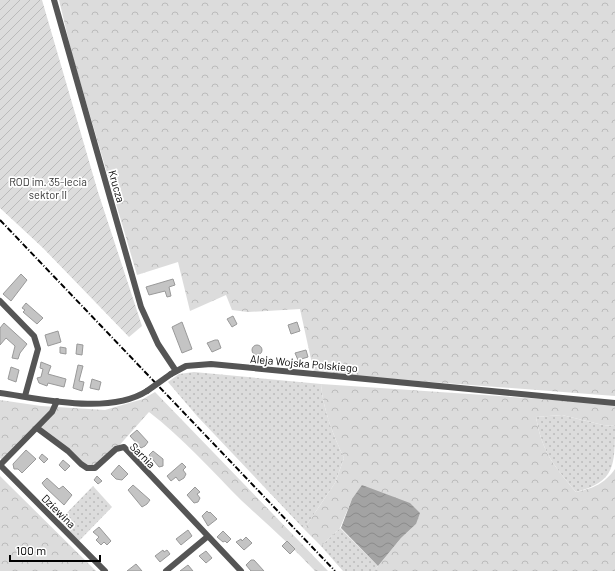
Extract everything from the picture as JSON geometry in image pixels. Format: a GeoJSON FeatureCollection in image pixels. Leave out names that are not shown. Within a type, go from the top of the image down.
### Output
{"type":"FeatureCollection","features":[{"type":"Feature","properties":{"kind":"street","name":"Krucza"},"geometry":{"type":"LineString","coordinates":[[54,0],[141,307],[173,372]]}},
{"type":"Feature","properties":{"kind":"street"},"geometry":{"type":"LineString","coordinates":[[0,301],[34,336],[38,349],[25,396]]}},
{"type":"Feature","properties":{"kind":"street","name":"Aleja Wojska Polskiego"},"geometry":{"type":"LineString","coordinates":[[0,393],[57,400],[117,403],[147,391],[173,372],[186,366],[212,364],[615,403]]}},
{"type":"Feature","properties":{"kind":"street"},"geometry":{"type":"LineString","coordinates":[[0,465],[55,409],[57,400]]}},
{"type":"Feature","properties":{"kind":"street","name":"Sarnia"},"geometry":{"type":"LineString","coordinates":[[37,428],[68,451],[87,468],[95,468],[116,449],[124,447],[207,537],[241,571]]}},
{"type":"Feature","properties":{"kind":"street","name":"Dziewina"},"geometry":{"type":"LineString","coordinates":[[0,465],[105,571]]}},
{"type":"Feature","properties":{"kind":"street"},"geometry":{"type":"LineString","coordinates":[[166,571],[207,537]]}},
{"type":"Feature","properties":{"kind":"green space","name":"ROD im. 35-lecia sektor II"},"geometry":{"type":"Polygon","coordinates":[[[0,0],[42,0],[98,192],[142,326],[129,337],[43,248],[0,208],[0,0]]]}},
{"type":"Feature","properties":{"kind":"green space"},"geometry":{"type":"Polygon","coordinates":[[[59,0],[615,0],[615,396],[314,373],[300,309],[248,312],[232,310],[226,295],[190,311],[178,262],[137,275],[72,54],[59,0]]]}},
{"type":"Feature","properties":{"kind":"green space"},"geometry":{"type":"Polygon","coordinates":[[[194,372],[321,384],[329,422],[344,458],[335,483],[304,529],[197,416],[168,382],[179,374],[194,372]]]}},
{"type":"Feature","properties":{"kind":"green space"},"geometry":{"type":"Polygon","coordinates":[[[321,384],[615,404],[615,426],[603,425],[562,415],[536,417],[545,449],[555,466],[576,492],[598,485],[603,482],[615,469],[615,571],[374,571],[401,538],[416,524],[352,499],[340,528],[321,546],[304,529],[335,483],[344,458],[329,422],[321,384]]]}},
{"type":"Feature","properties":{"kind":"green space"},"geometry":{"type":"Polygon","coordinates":[[[155,392],[328,571],[315,571],[185,444],[149,412],[116,449],[95,468],[87,468],[37,428],[3,461],[0,458],[0,400],[41,406],[105,410],[143,399],[155,392]]]}},
{"type":"Feature","properties":{"kind":"green space"},"geometry":{"type":"Polygon","coordinates":[[[562,415],[603,425],[615,426],[613,462],[610,470],[599,483],[576,492],[555,466],[545,449],[536,417],[562,415]]]}},
{"type":"Feature","properties":{"kind":"green space"},"geometry":{"type":"Polygon","coordinates":[[[0,476],[10,486],[96,571],[0,571],[0,476]]]}},
{"type":"Feature","properties":{"kind":"green space"},"geometry":{"type":"Polygon","coordinates":[[[93,486],[112,507],[77,543],[57,523],[93,486]]]}},
{"type":"Feature","properties":{"kind":"green space"},"geometry":{"type":"Polygon","coordinates":[[[340,528],[378,566],[374,571],[343,571],[321,546],[340,528]]]}},
{"type":"Feature","properties":{"kind":"water"},"geometry":{"type":"Polygon","coordinates":[[[362,485],[410,503],[420,513],[416,524],[401,538],[378,566],[341,528],[352,499],[362,485]]]}},
{"type":"Feature","properties":{"kind":"building"},"geometry":{"type":"Polygon","coordinates":[[[21,274],[27,280],[11,301],[3,294],[21,274]]]}},
{"type":"Feature","properties":{"kind":"building"},"geometry":{"type":"Polygon","coordinates":[[[173,279],[175,285],[169,287],[171,296],[167,297],[165,291],[149,295],[146,287],[173,279]]]}},
{"type":"Feature","properties":{"kind":"building"},"geometry":{"type":"Polygon","coordinates":[[[26,303],[43,318],[37,324],[23,312],[25,310],[22,308],[26,303]]]}},
{"type":"Feature","properties":{"kind":"building"},"geometry":{"type":"Polygon","coordinates":[[[233,316],[237,324],[232,327],[227,319],[233,316]]]}},
{"type":"Feature","properties":{"kind":"building"},"geometry":{"type":"Polygon","coordinates":[[[182,322],[192,349],[182,353],[172,327],[182,322]]]}},
{"type":"Feature","properties":{"kind":"building"},"geometry":{"type":"Polygon","coordinates":[[[297,322],[300,331],[291,334],[288,325],[297,322]]]}},
{"type":"Feature","properties":{"kind":"building"},"geometry":{"type":"Polygon","coordinates":[[[4,323],[27,344],[20,353],[18,359],[12,358],[15,346],[6,338],[0,345],[0,328],[4,323]]]}},
{"type":"Feature","properties":{"kind":"building"},"geometry":{"type":"Polygon","coordinates":[[[58,331],[61,342],[48,346],[45,335],[58,331]]]}},
{"type":"Feature","properties":{"kind":"building"},"geometry":{"type":"Polygon","coordinates":[[[218,340],[221,348],[212,352],[207,343],[218,340]]]}},
{"type":"Feature","properties":{"kind":"building"},"geometry":{"type":"Polygon","coordinates":[[[77,344],[83,345],[82,355],[76,354],[77,344]]]}},
{"type":"Feature","properties":{"kind":"building"},"geometry":{"type":"Polygon","coordinates":[[[255,345],[259,345],[262,350],[259,355],[255,355],[252,352],[252,348],[255,345]]]}},
{"type":"Feature","properties":{"kind":"building"},"geometry":{"type":"Polygon","coordinates":[[[60,347],[66,348],[66,354],[60,353],[60,347]]]}},
{"type":"Feature","properties":{"kind":"building"},"geometry":{"type":"Polygon","coordinates":[[[306,350],[308,357],[298,360],[295,353],[306,350]]]}},
{"type":"Feature","properties":{"kind":"building"},"geometry":{"type":"Polygon","coordinates":[[[41,362],[51,366],[48,374],[66,379],[64,387],[48,383],[47,386],[39,383],[37,378],[41,377],[43,369],[40,368],[41,362]]]}},
{"type":"Feature","properties":{"kind":"building"},"geometry":{"type":"Polygon","coordinates":[[[78,365],[83,366],[79,381],[84,382],[82,391],[73,388],[78,365]]]}},
{"type":"Feature","properties":{"kind":"building"},"geometry":{"type":"Polygon","coordinates":[[[11,367],[19,370],[16,382],[8,379],[11,367]]]}},
{"type":"Feature","properties":{"kind":"building"},"geometry":{"type":"Polygon","coordinates":[[[92,379],[101,382],[99,390],[90,388],[92,379]]]}},
{"type":"Feature","properties":{"kind":"building"},"geometry":{"type":"Polygon","coordinates":[[[137,430],[148,442],[141,448],[130,436],[137,430]]]}},
{"type":"Feature","properties":{"kind":"building"},"geometry":{"type":"Polygon","coordinates":[[[26,450],[36,459],[22,473],[18,469],[14,469],[13,464],[26,450]]]}},
{"type":"Feature","properties":{"kind":"building"},"geometry":{"type":"Polygon","coordinates":[[[153,451],[163,459],[163,466],[159,467],[149,455],[153,451]]]}},
{"type":"Feature","properties":{"kind":"building"},"geometry":{"type":"Polygon","coordinates":[[[42,454],[48,459],[44,463],[39,458],[42,454]]]}},
{"type":"Feature","properties":{"kind":"building"},"geometry":{"type":"Polygon","coordinates":[[[63,460],[70,466],[65,471],[59,465],[63,460]]]}},
{"type":"Feature","properties":{"kind":"building"},"geometry":{"type":"Polygon","coordinates":[[[182,463],[186,467],[183,470],[186,474],[184,478],[179,481],[176,477],[171,481],[167,476],[182,463]]]}},
{"type":"Feature","properties":{"kind":"building"},"geometry":{"type":"Polygon","coordinates":[[[119,465],[128,474],[122,480],[116,479],[111,474],[119,465]]]}},
{"type":"Feature","properties":{"kind":"building"},"geometry":{"type":"Polygon","coordinates":[[[97,476],[102,481],[98,484],[94,480],[97,476]]]}},
{"type":"Feature","properties":{"kind":"building"},"geometry":{"type":"Polygon","coordinates":[[[47,478],[59,489],[63,486],[72,495],[64,505],[42,483],[47,478]]]}},
{"type":"Feature","properties":{"kind":"building"},"geometry":{"type":"Polygon","coordinates":[[[133,485],[150,500],[142,507],[128,490],[133,485]]]}},
{"type":"Feature","properties":{"kind":"building"},"geometry":{"type":"Polygon","coordinates":[[[195,487],[200,492],[197,494],[200,498],[198,502],[194,503],[187,495],[195,487]]]}},
{"type":"Feature","properties":{"kind":"building"},"geometry":{"type":"Polygon","coordinates":[[[207,511],[217,519],[208,526],[202,516],[207,511]]]}},
{"type":"Feature","properties":{"kind":"building"},"geometry":{"type":"Polygon","coordinates":[[[99,527],[111,541],[107,545],[104,542],[101,545],[96,540],[99,537],[93,532],[99,527]]]}},
{"type":"Feature","properties":{"kind":"building"},"geometry":{"type":"Polygon","coordinates":[[[188,530],[192,536],[181,545],[176,539],[188,530]]]}},
{"type":"Feature","properties":{"kind":"building"},"geometry":{"type":"Polygon","coordinates":[[[223,531],[231,539],[227,543],[225,541],[223,542],[217,537],[223,531]]]}},
{"type":"Feature","properties":{"kind":"building"},"geometry":{"type":"Polygon","coordinates":[[[246,537],[252,543],[244,550],[236,542],[241,539],[242,541],[246,537]]]}},
{"type":"Feature","properties":{"kind":"building"},"geometry":{"type":"Polygon","coordinates":[[[287,541],[295,549],[290,554],[282,546],[287,541]]]}},
{"type":"Feature","properties":{"kind":"building"},"geometry":{"type":"Polygon","coordinates":[[[163,550],[164,552],[167,550],[170,554],[160,562],[155,556],[163,550]]]}},
{"type":"Feature","properties":{"kind":"building"},"geometry":{"type":"Polygon","coordinates":[[[206,551],[212,558],[206,563],[199,556],[206,551]]]}},
{"type":"Feature","properties":{"kind":"building"},"geometry":{"type":"Polygon","coordinates":[[[251,560],[254,560],[264,571],[251,571],[246,565],[251,560]]]}},
{"type":"Feature","properties":{"kind":"building"},"geometry":{"type":"Polygon","coordinates":[[[136,564],[142,571],[127,571],[136,564]]]}},
{"type":"Feature","properties":{"kind":"building"},"geometry":{"type":"Polygon","coordinates":[[[188,565],[193,571],[180,571],[188,565]]]}},
{"type":"Feature","properties":{"kind":"railway"},"geometry":{"type":"LineString","coordinates":[[0,220],[335,571]]}}]}
